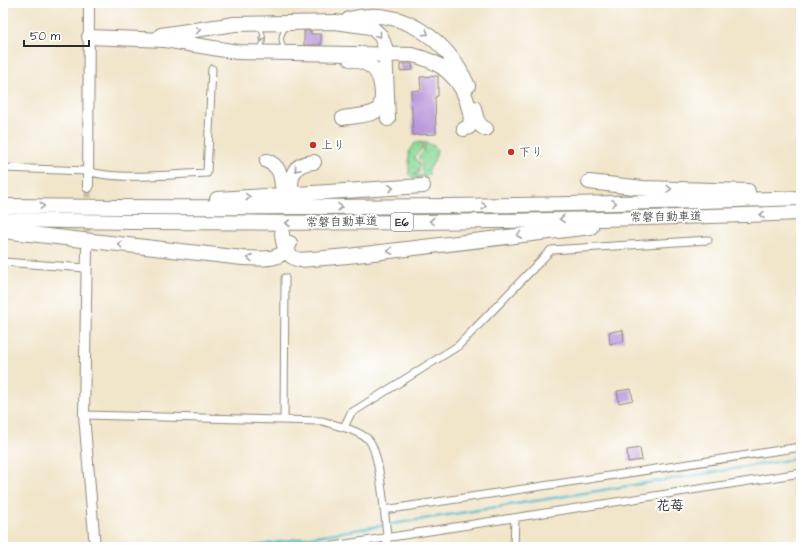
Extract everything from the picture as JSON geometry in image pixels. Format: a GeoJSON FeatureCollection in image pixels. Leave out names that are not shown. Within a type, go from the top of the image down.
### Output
{"type":"FeatureCollection","features":[{"type":"Feature","properties":{"kind":"highway"},"geometry":{"type":"LineString","coordinates":[[335,22],[354,17],[385,17],[416,27],[430,35],[441,45],[462,72],[468,86],[477,121],[480,126],[486,129]]}},
{"type":"Feature","properties":{"kind":"highway"},"geometry":{"type":"LineString","coordinates":[[89,37],[119,34],[166,35],[235,24],[335,22],[360,25],[375,29],[384,40],[386,54],[388,119]]}},
{"type":"Feature","properties":{"kind":"highway"},"geometry":{"type":"LineString","coordinates":[[89,37],[165,40],[237,52],[252,53],[386,54],[424,57],[436,62],[453,75],[460,84],[468,103],[471,122],[464,129]]}},
{"type":"Feature","properties":{"kind":"highway"},"geometry":{"type":"LineString","coordinates":[[332,54],[369,65],[376,71],[381,79],[382,99],[377,110],[369,114],[343,118]]}},
{"type":"Feature","properties":{"kind":"highway"},"geometry":{"type":"LineString","coordinates":[[267,161],[274,164],[280,172],[287,187],[296,167],[302,164],[314,162]]}},
{"type":"Feature","properties":{"kind":"highway"},"geometry":{"type":"LineString","coordinates":[[588,182],[681,190],[801,192]]}},
{"type":"Feature","properties":{"kind":"highway"},"geometry":{"type":"LineString","coordinates":[[97,207],[423,186]]}},
{"type":"Feature","properties":{"kind":"highway","name":"常磐自動車道"},"geometry":{"type":"LineString","coordinates":[[3,206],[488,206],[801,198]]}},
{"type":"Feature","properties":{"kind":"highway","name":"常磐自動車道"},"geometry":{"type":"LineString","coordinates":[[3,220],[314,223],[801,214]]}},
{"type":"Feature","properties":{"kind":"highway"},"geometry":{"type":"LineString","coordinates":[[286,250],[295,258],[300,260],[348,256],[529,234],[739,216]]}},
{"type":"Feature","properties":{"kind":"highway"},"geometry":{"type":"LineString","coordinates":[[3,231],[243,258],[269,259],[281,255],[286,250],[291,240],[286,233]]}},
{"type":"Feature","properties":{"kind":"street"},"geometry":{"type":"LineString","coordinates":[[88,187],[89,3]]}},
{"type":"Feature","properties":{"kind":"street"},"geometry":{"type":"LineString","coordinates":[[3,168],[88,171],[99,175],[117,176],[207,173],[212,69]]}},
{"type":"Feature","properties":{"kind":"street"},"geometry":{"type":"LineString","coordinates":[[344,428],[351,412],[458,346],[551,250],[708,240]]}},
{"type":"Feature","properties":{"kind":"street"},"geometry":{"type":"LineString","coordinates":[[87,249],[84,415],[95,547]]}},
{"type":"Feature","properties":{"kind":"street"},"geometry":{"type":"LineString","coordinates":[[3,262],[86,268]]}},
{"type":"Feature","properties":{"kind":"street"},"geometry":{"type":"LineString","coordinates":[[284,420],[285,278]]}},
{"type":"Feature","properties":{"kind":"street"},"geometry":{"type":"LineString","coordinates":[[84,415],[322,421],[356,431],[370,441],[377,458],[387,536],[387,547]]}},
{"type":"Feature","properties":{"kind":"street"},"geometry":{"type":"LineString","coordinates":[[384,510],[801,448]]}},
{"type":"Feature","properties":{"kind":"street"},"geometry":{"type":"LineString","coordinates":[[326,547],[387,536],[515,518],[801,473]]}},
{"type":"Feature","properties":{"kind":"street"},"geometry":{"type":"LineString","coordinates":[[514,547],[515,518]]}},
{"type":"Feature","properties":{"kind":"lane"},"geometry":{"type":"LineString","coordinates":[[252,53],[261,47],[263,40],[260,28],[253,24]]}},
{"type":"Feature","properties":{"kind":"lane"},"geometry":{"type":"LineString","coordinates":[[292,53],[285,49],[281,43],[281,36],[287,27],[293,24]]}},
{"type":"Feature","properties":{"kind":"green space"},"geometry":{"type":"Polygon","coordinates":[[[422,142],[422,149],[415,156],[416,160],[421,165],[418,169],[419,173],[415,174],[415,176],[424,175],[421,170],[423,164],[418,157],[424,151],[424,142],[434,146],[437,151],[428,172],[430,174],[426,177],[414,179],[409,174],[409,152],[415,143],[422,142]]]}},
{"type":"Feature","properties":{"kind":"building"},"geometry":{"type":"Polygon","coordinates":[[[304,31],[311,31],[311,34],[321,34],[321,45],[304,45],[304,31]]]}},
{"type":"Feature","properties":{"kind":"building"},"geometry":{"type":"Polygon","coordinates":[[[400,64],[412,64],[413,70],[400,71],[400,64]]]}},
{"type":"Feature","properties":{"kind":"building"},"geometry":{"type":"Polygon","coordinates":[[[438,76],[438,96],[435,97],[436,134],[413,135],[411,91],[421,90],[420,77],[438,76]]]}},
{"type":"Feature","properties":{"kind":"building"},"geometry":{"type":"Polygon","coordinates":[[[623,330],[624,341],[610,344],[609,332],[623,330]]]}},
{"type":"Feature","properties":{"kind":"building"},"geometry":{"type":"Polygon","coordinates":[[[631,389],[633,400],[619,403],[617,391],[631,389]]]}},
{"type":"Feature","properties":{"kind":"building"},"geometry":{"type":"Polygon","coordinates":[[[640,448],[642,460],[628,462],[627,450],[640,448]]]}},
{"type":"Feature","properties":{"kind":"waterway"},"geometry":{"type":"LineString","coordinates":[[249,547],[801,458]]}},
{"type":"Feature","properties":{"kind":"tunnel"},"geometry":{"type":"LineString","coordinates":[[88,187],[88,208]]}},
{"type":"Feature","properties":{"kind":"tunnel"},"geometry":{"type":"LineString","coordinates":[[291,195],[291,233]]}},
{"type":"Feature","properties":{"kind":"tunnel"},"geometry":{"type":"LineString","coordinates":[[87,219],[87,242]]}},
{"type":"Feature","properties":{"kind":"place","name":"上り"},"geometry":{"type":"Point","coordinates":[313,145]}},
{"type":"Feature","properties":{"kind":"place","name":"下り"},"geometry":{"type":"Point","coordinates":[511,152]}},
{"type":"Feature","properties":{"kind":"district","name":"花苺"},"geometry":{"type":"Point","coordinates":[670,506]}}]}
